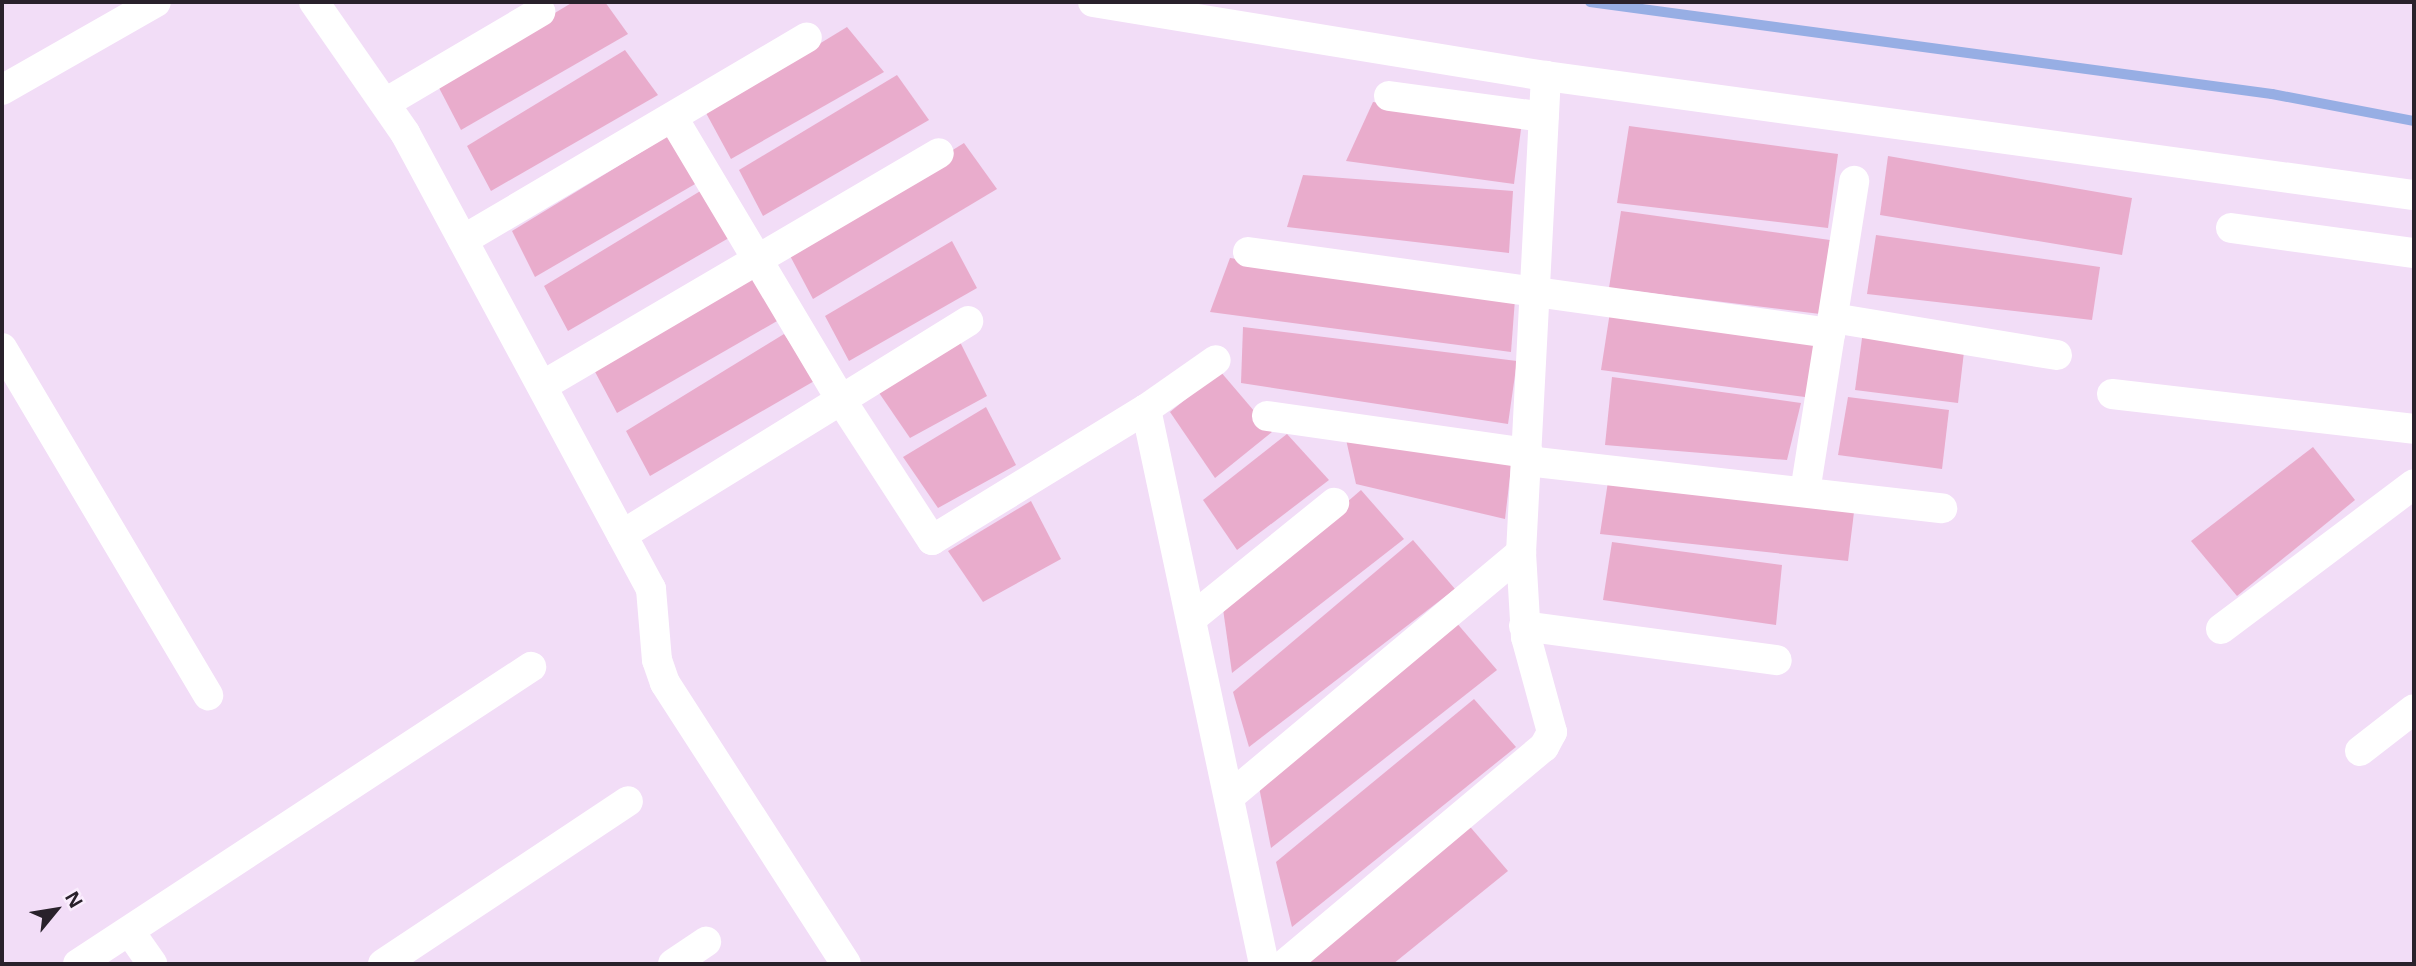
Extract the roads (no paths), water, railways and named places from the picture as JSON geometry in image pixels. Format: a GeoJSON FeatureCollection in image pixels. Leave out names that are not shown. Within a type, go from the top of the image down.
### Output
{"type":"FeatureCollection","features":[{"type":"Feature","properties":{"kind":"street"},"geometry":{"type":"LineString","coordinates":[[2,90],[156,2]]}},
{"type":"Feature","properties":{"kind":"street"},"geometry":{"type":"LineString","coordinates":[[314,2],[387,102],[650,589],[657,660],[665,683],[846,964]]}},
{"type":"Feature","properties":{"kind":"street"},"geometry":{"type":"LineString","coordinates":[[1093,2],[1546,76],[2414,195]]}},
{"type":"Feature","properties":{"kind":"street"},"geometry":{"type":"LineString","coordinates":[[387,102],[540,12]]}},
{"type":"Feature","properties":{"kind":"street"},"geometry":{"type":"LineString","coordinates":[[463,240],[807,37]]}},
{"type":"Feature","properties":{"kind":"street"},"geometry":{"type":"LineString","coordinates":[[1286,964],[1549,741],[1551,723],[1524,626],[1521,553],[1546,76]]}},
{"type":"Feature","properties":{"kind":"street"},"geometry":{"type":"LineString","coordinates":[[1389,96],[1544,117]]}},
{"type":"Feature","properties":{"kind":"street"},"geometry":{"type":"LineString","coordinates":[[673,118],[841,400],[927,537],[936,541],[1146,409],[1216,360]]}},
{"type":"Feature","properties":{"kind":"street"},"geometry":{"type":"LineString","coordinates":[[542,386],[939,153]]}},
{"type":"Feature","properties":{"kind":"street"},"geometry":{"type":"LineString","coordinates":[[1805,492],[1854,181]]}},
{"type":"Feature","properties":{"kind":"street"},"geometry":{"type":"LineString","coordinates":[[2231,228],[2414,253]]}},
{"type":"Feature","properties":{"kind":"street"},"geometry":{"type":"LineString","coordinates":[[1248,252],[1536,294],[1832,326],[2057,355]]}},
{"type":"Feature","properties":{"kind":"street"},"geometry":{"type":"LineString","coordinates":[[622,536],[968,321]]}},
{"type":"Feature","properties":{"kind":"street"},"geometry":{"type":"LineString","coordinates":[[2,348],[208,695]]}},
{"type":"Feature","properties":{"kind":"street"},"geometry":{"type":"LineString","coordinates":[[2112,394],[2414,429]]}},
{"type":"Feature","properties":{"kind":"street"},"geometry":{"type":"LineString","coordinates":[[1146,409],[1264,964]]}},
{"type":"Feature","properties":{"kind":"street"},"geometry":{"type":"LineString","coordinates":[[1267,416],[1528,457],[1942,508]]}},
{"type":"Feature","properties":{"kind":"street"},"geometry":{"type":"LineString","coordinates":[[2221,629],[2414,484]]}},
{"type":"Feature","properties":{"kind":"street"},"geometry":{"type":"LineString","coordinates":[[1192,618],[1334,503]]}},
{"type":"Feature","properties":{"kind":"street"},"geometry":{"type":"LineString","coordinates":[[1229,797],[1521,553]]}},
{"type":"Feature","properties":{"kind":"street"},"geometry":{"type":"LineString","coordinates":[[1524,626],[1777,660]]}},
{"type":"Feature","properties":{"kind":"street"},"geometry":{"type":"LineString","coordinates":[[78,964],[531,667]]}},
{"type":"Feature","properties":{"kind":"street"},"geometry":{"type":"LineString","coordinates":[[2360,751],[2414,709]]}},
{"type":"Feature","properties":{"kind":"street"},"geometry":{"type":"LineString","coordinates":[[383,964],[628,801]]}},
{"type":"Feature","properties":{"kind":"street"},"geometry":{"type":"LineString","coordinates":[[130,932],[152,964]]}},
{"type":"Feature","properties":{"kind":"street"},"geometry":{"type":"LineString","coordinates":[[673,964],[706,942]]}},
{"type":"Feature","properties":{"kind":"waterway"},"geometry":{"type":"LineString","coordinates":[[1590,2],[2272,94],[2414,121]]}}]}
